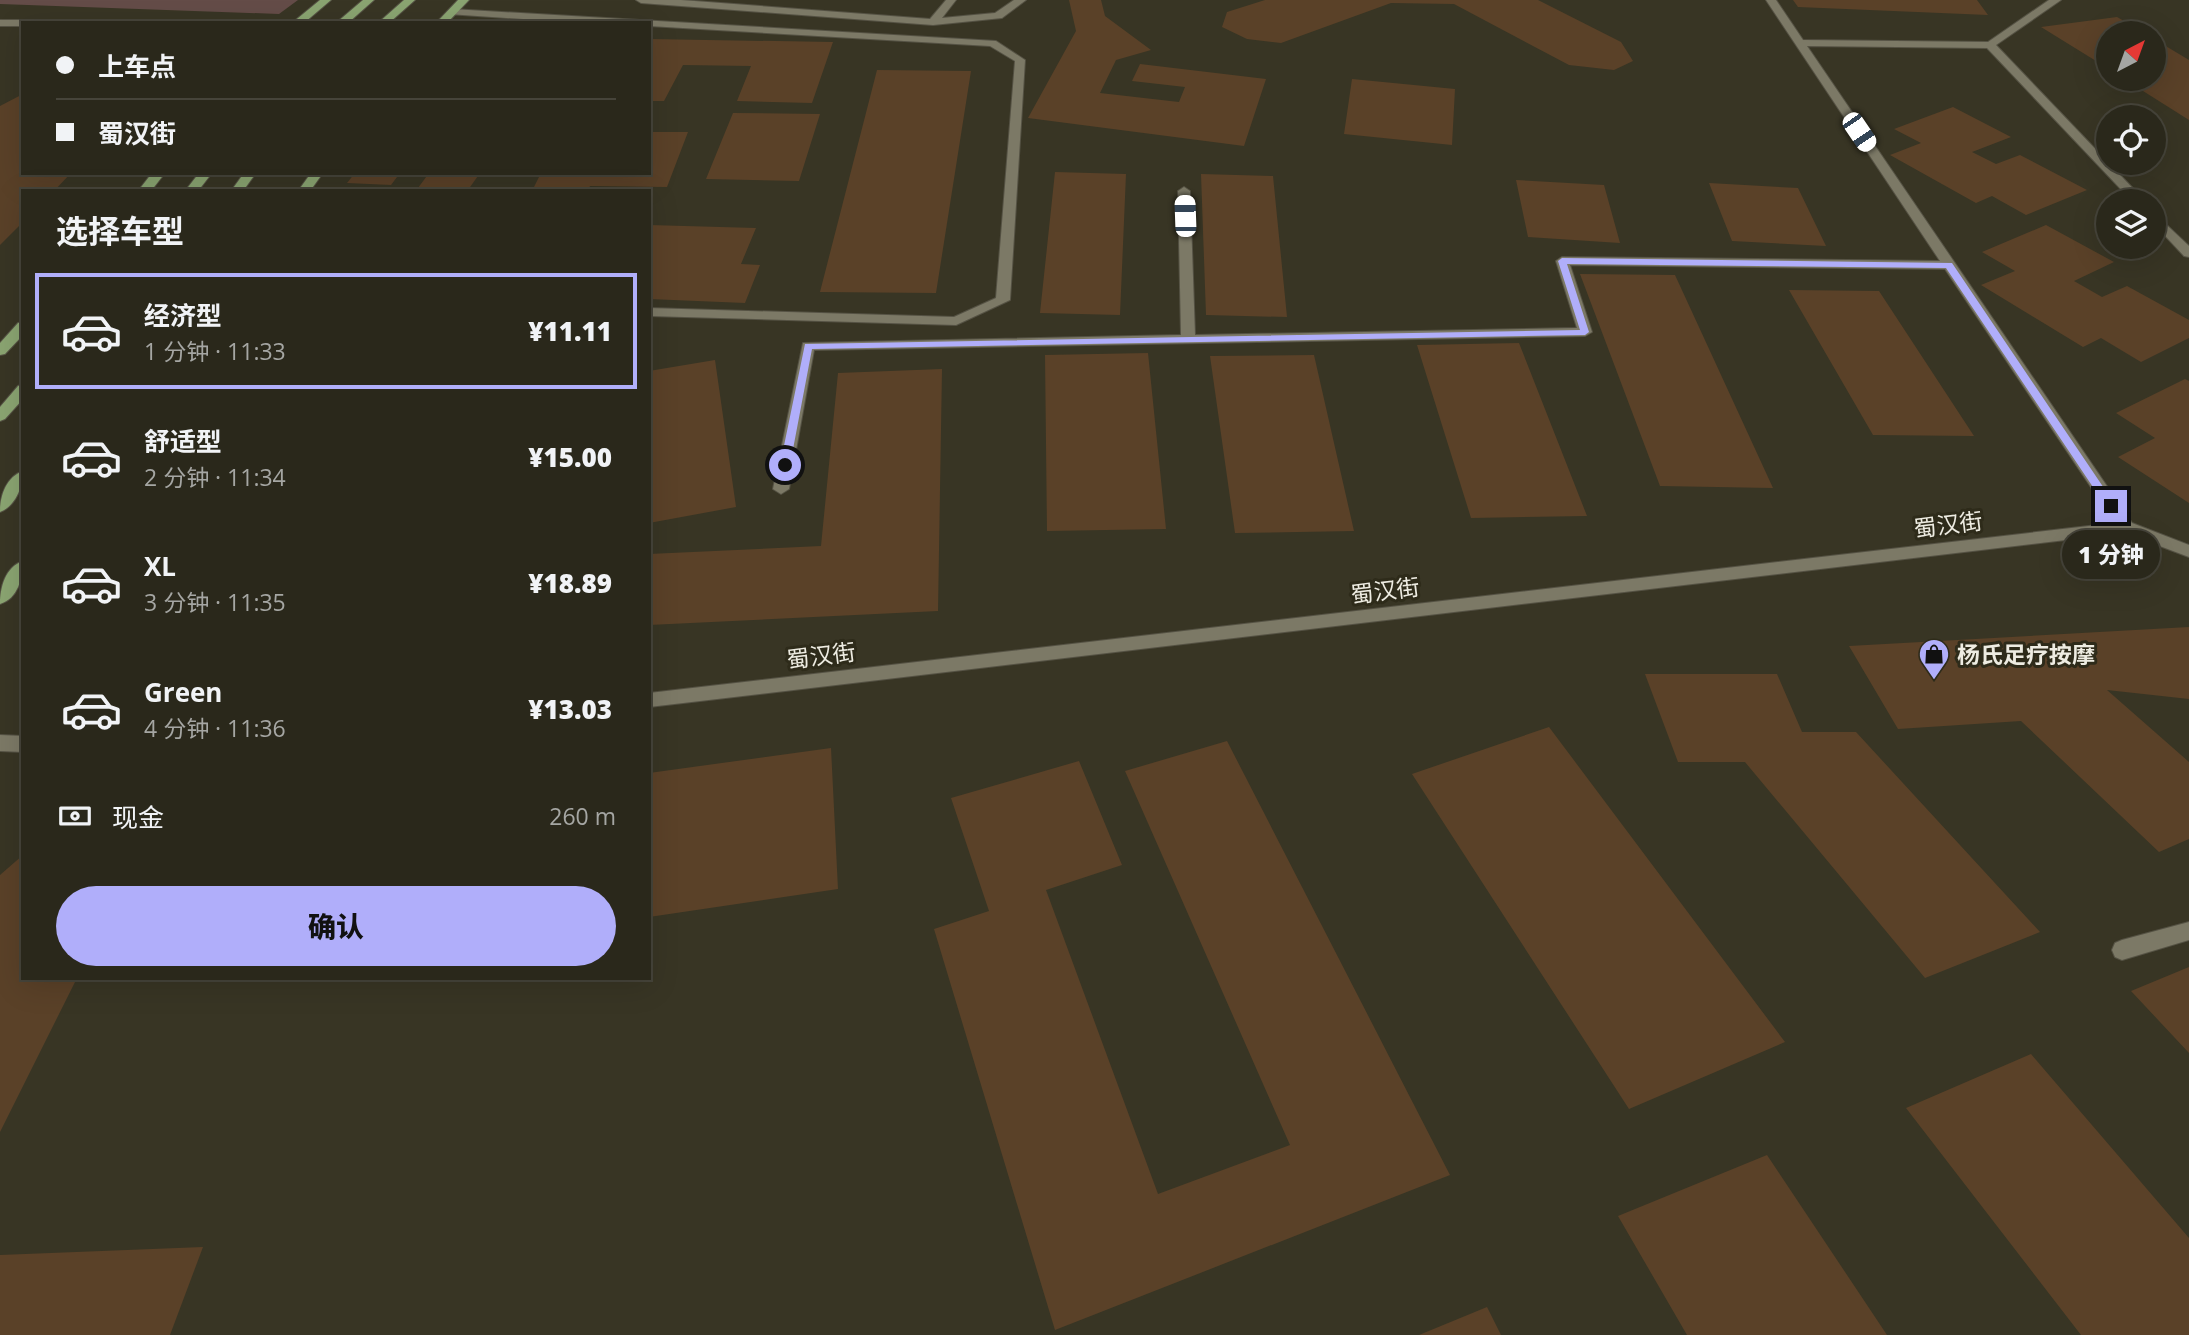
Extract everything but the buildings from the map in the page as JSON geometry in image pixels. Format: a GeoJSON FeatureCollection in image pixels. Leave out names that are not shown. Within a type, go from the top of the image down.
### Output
{"type":"FeatureCollection","features":[{"type":"Feature","properties":{"kind":"main road"},"geometry":{"type":"LineString","coordinates":[[300,21],[326,0]]}},
{"type":"Feature","properties":{"kind":"main road"},"geometry":{"type":"LineString","coordinates":[[343,21],[369,0]]}},
{"type":"Feature","properties":{"kind":"main road"},"geometry":{"type":"LineString","coordinates":[[385,21],[410,0]]}},
{"type":"Feature","properties":{"kind":"main road"},"geometry":{"type":"LineString","coordinates":[[443,21],[464,0]]}},
{"type":"Feature","properties":{"kind":"main road"},"geometry":{"type":"LineString","coordinates":[[146,189],[157,175]]}},
{"type":"Feature","properties":{"kind":"main road"},"geometry":{"type":"LineString","coordinates":[[193,189],[204,175]]}},
{"type":"Feature","properties":{"kind":"main road"},"geometry":{"type":"LineString","coordinates":[[0,351],[21,328]]}},
{"type":"Feature","properties":{"kind":"main road"},"geometry":{"type":"LineString","coordinates":[[0,416],[21,391]]}},
{"type":"Feature","properties":{"kind":"main road"},"geometry":{"type":"LineString","coordinates":[[0,506],[21,479]]}},
{"type":"Feature","properties":{"kind":"main road"},"geometry":{"type":"LineString","coordinates":[[0,598],[21,570]]}},
{"type":"Feature","properties":{"kind":"street"},"geometry":{"type":"LineString","coordinates":[[641,0],[933,22],[998,16],[1021,0]]}},
{"type":"Feature","properties":{"kind":"street"},"geometry":{"type":"LineString","coordinates":[[933,22],[951,0]]}},
{"type":"Feature","properties":{"kind":"street"},"geometry":{"type":"LineString","coordinates":[[1771,0],[2126,527]]}},
{"type":"Feature","properties":{"kind":"street"},"geometry":{"type":"LineString","coordinates":[[1800,43],[1990,45],[2056,0]]}},
{"type":"Feature","properties":{"kind":"street"},"geometry":{"type":"LineString","coordinates":[[452,12],[606,21]]}},
{"type":"Feature","properties":{"kind":"street"},"geometry":{"type":"LineString","coordinates":[[0,23],[21,23]]}},
{"type":"Feature","properties":{"kind":"street"},"geometry":{"type":"LineString","coordinates":[[651,23],[992,43],[1020,60],[1003,300],[956,321],[651,312]]}},
{"type":"Feature","properties":{"kind":"street"},"geometry":{"type":"LineString","coordinates":[[1990,45],[2128,189]]}},
{"type":"Feature","properties":{"kind":"street"},"geometry":{"type":"LineString","coordinates":[[1184,191],[1188,339]]}},
{"type":"Feature","properties":{"kind":"street"},"geometry":{"type":"LineString","coordinates":[[2166,229],[2189,253]]}},
{"type":"Feature","properties":{"kind":"street"},"geometry":{"type":"LineString","coordinates":[[781,489],[808,346],[1585,332],[1562,261],[1949,265]]}},
{"type":"Feature","properties":{"kind":"street","name":"蜀汉街"},"geometry":{"type":"LineString","coordinates":[[651,700],[2126,527],[2189,551]]}},
{"type":"Feature","properties":{"kind":"street"},"geometry":{"type":"LineString","coordinates":[[0,743],[21,744]]}},
{"type":"Feature","properties":{"kind":"street"},"geometry":{"type":"LineString","coordinates":[[2122,950],[2189,931]]}},
{"type":"Feature","properties":{"kind":"shaded area"},"geometry":{"type":"Polygon","coordinates":[[[0,0],[298,0],[279,14],[0,4],[0,0]]]}},
{"type":"Feature","properties":{"kind":"place","name":"杨氏足疗按摩"},"geometry":{"type":"Point","coordinates":[1934,681]}},
{"type":"Feature","properties":{"kind":"route"},"geometry":{"type":"LineString","coordinates":[[785,465],[808,346],[1585,332],[1562,261],[1949,265],[2111,506]]}}]}
